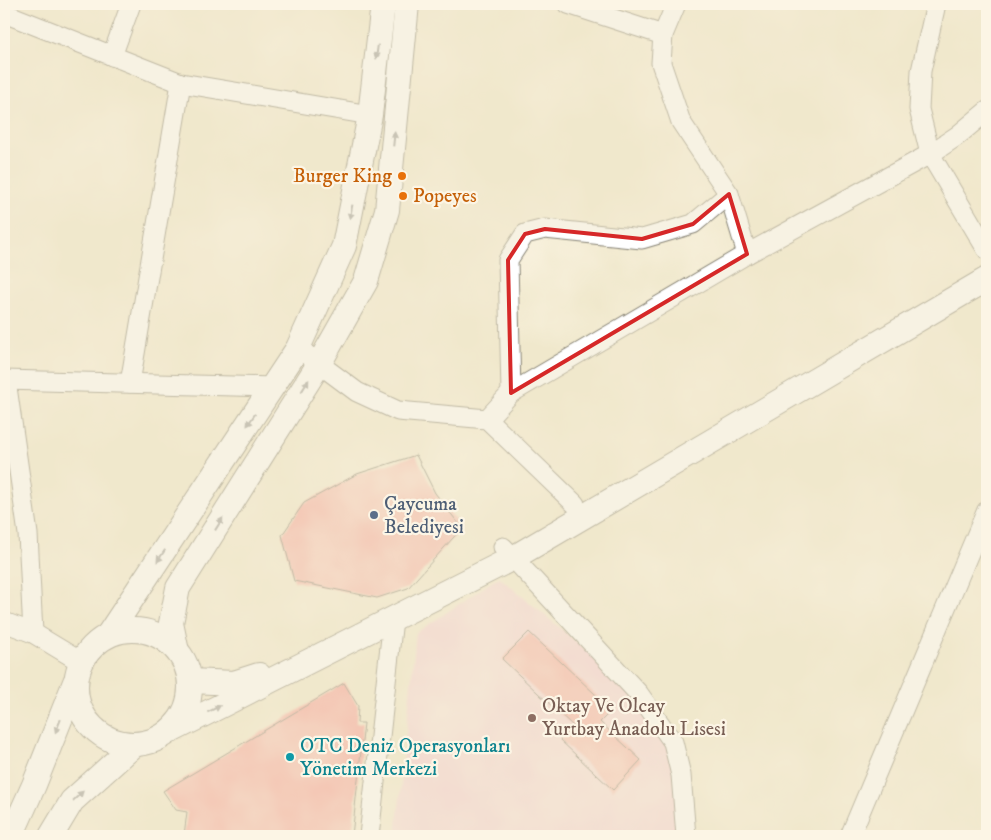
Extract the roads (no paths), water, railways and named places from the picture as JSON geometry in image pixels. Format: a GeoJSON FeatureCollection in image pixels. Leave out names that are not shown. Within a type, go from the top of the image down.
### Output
{"type":"FeatureCollection","features":[{"type":"Feature","properties":{"kind":"street"},"geometry":{"type":"LineString","coordinates":[[112,56],[131,4]]}},
{"type":"Feature","properties":{"kind":"street"},"geometry":{"type":"LineString","coordinates":[[108,635],[274,387],[298,348],[344,246],[370,115],[383,4]]}},
{"type":"Feature","properties":{"kind":"street"},"geometry":{"type":"LineString","coordinates":[[176,648],[171,623],[178,588],[319,364],[366,281],[387,210],[406,4]]}},
{"type":"Feature","properties":{"kind":"street"},"geometry":{"type":"LineString","coordinates":[[568,4],[663,35]]}},
{"type":"Feature","properties":{"kind":"street"},"geometry":{"type":"LineString","coordinates":[[676,4],[663,35],[661,63],[681,122],[729,194],[748,254]]}},
{"type":"Feature","properties":{"kind":"street"},"geometry":{"type":"LineString","coordinates":[[936,4],[921,71],[919,109],[930,154],[987,250]]}},
{"type":"Feature","properties":{"kind":"street"},"geometry":{"type":"LineString","coordinates":[[4,13],[181,83],[370,115]]}},
{"type":"Feature","properties":{"kind":"street"},"geometry":{"type":"LineString","coordinates":[[130,383],[181,83]]}},
{"type":"Feature","properties":{"kind":"street"},"geometry":{"type":"LineString","coordinates":[[487,419],[510,392],[748,254],[930,154],[957,136],[987,111]]}},
{"type":"Feature","properties":{"kind":"street"},"geometry":{"type":"LineString","coordinates":[[510,392],[508,260],[525,234],[546,229],[642,239],[693,224],[729,194]]}},
{"type":"Feature","properties":{"kind":"street"},"geometry":{"type":"LineString","coordinates":[[191,680],[234,683],[256,676],[508,552],[576,504],[987,264]]}},
{"type":"Feature","properties":{"kind":"street"},"geometry":{"type":"LineString","coordinates":[[79,671],[77,700],[85,718],[98,732],[115,742],[134,744],[154,741],[393,619],[987,280]]}},
{"type":"Feature","properties":{"kind":"street"},"geometry":{"type":"LineString","coordinates":[[298,348],[357,392],[398,411],[487,419],[576,504]]}},
{"type":"Feature","properties":{"kind":"street"},"geometry":{"type":"LineString","coordinates":[[33,633],[28,534],[5,380],[274,387]]}},
{"type":"Feature","properties":{"kind":"street"},"geometry":{"type":"LineString","coordinates":[[850,836],[987,510]]}},
{"type":"Feature","properties":{"kind":"street"},"geometry":{"type":"LineString","coordinates":[[508,552],[638,694],[673,742],[680,775],[686,836]]}},
{"type":"Feature","properties":{"kind":"street"},"geometry":{"type":"LineString","coordinates":[[369,836],[393,619]]}},
{"type":"Feature","properties":{"kind":"street"},"geometry":{"type":"LineString","coordinates":[[4,622],[33,633],[79,671]]}},
{"type":"Feature","properties":{"kind":"street"},"geometry":{"type":"LineString","coordinates":[[11,836],[34,785],[79,671],[93,646],[108,635],[125,630],[144,630],[161,636],[176,648],[186,663],[191,680],[190,699],[183,716],[171,731]]}},
{"type":"Feature","properties":{"kind":"street"},"geometry":{"type":"LineString","coordinates":[[51,836],[72,802],[134,744]]}},
{"type":"Feature","properties":{"kind":"place","name":"Burger King"},"geometry":{"type":"Point","coordinates":[402,176]}},
{"type":"Feature","properties":{"kind":"place","name":"Popeyes"},"geometry":{"type":"Point","coordinates":[403,196]}},
{"type":"Feature","properties":{"kind":"place","name":"Çaycuma Belediyesi"},"geometry":{"type":"Point","coordinates":[374,515]}},
{"type":"Feature","properties":{"kind":"place","name":"Oktay Ve Olcay Yurtbay Anadolu Lisesi"},"geometry":{"type":"Point","coordinates":[532,718]}},
{"type":"Feature","properties":{"kind":"place","name":"OTC Deniz Operasyonları Yönetim Merkezi"},"geometry":{"type":"Point","coordinates":[290,757]}}]}
